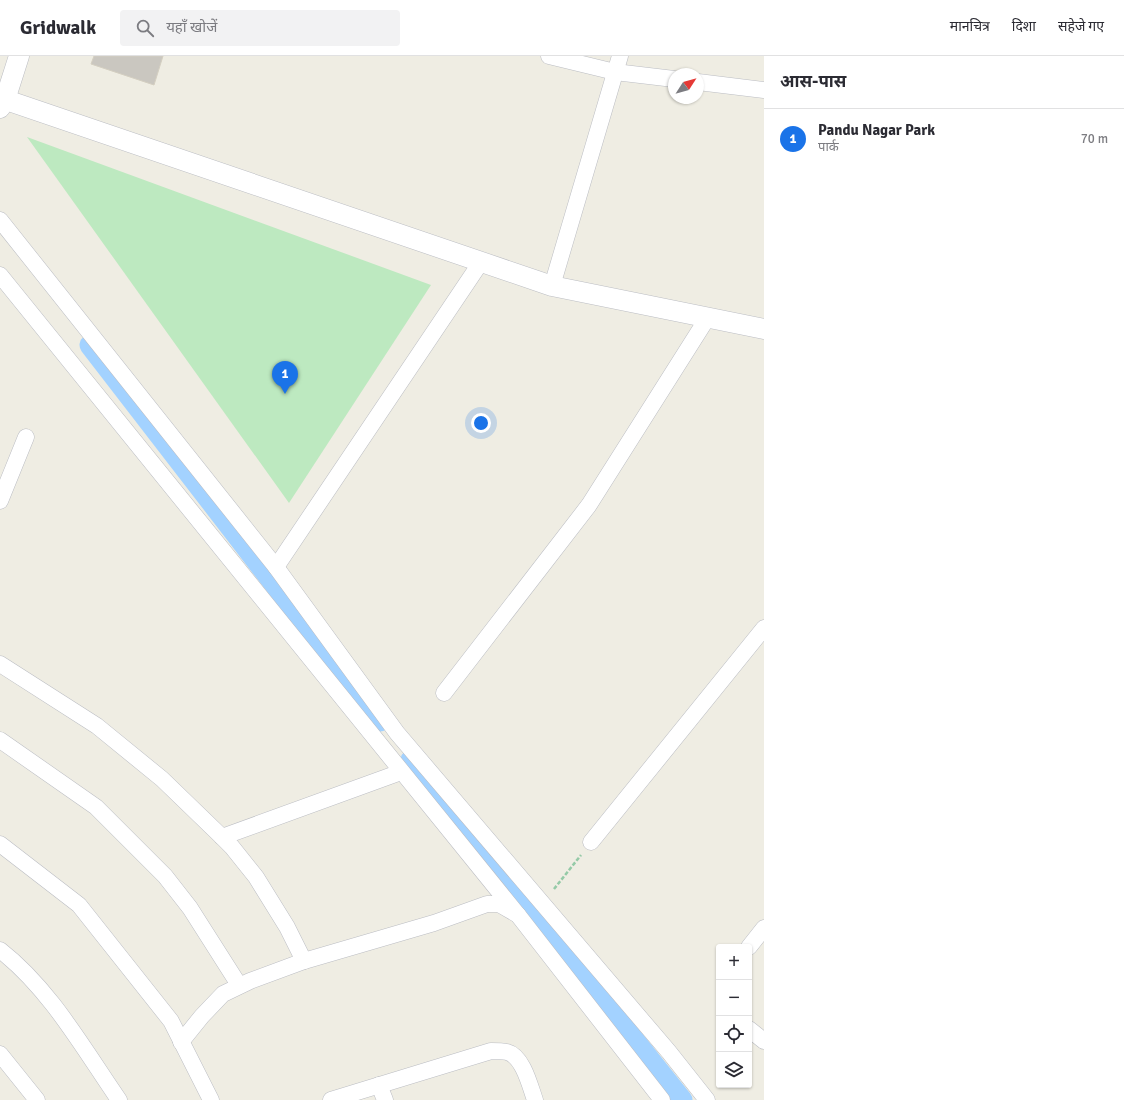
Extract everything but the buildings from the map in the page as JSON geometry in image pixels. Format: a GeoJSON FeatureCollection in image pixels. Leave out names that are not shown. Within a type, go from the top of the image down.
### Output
{"type":"FeatureCollection","features":[{"type":"Feature","properties":{"kind":"street"},"geometry":{"type":"LineString","coordinates":[[18,56],[2,102],[552,286],[764,329]]}},
{"type":"Feature","properties":{"kind":"street"},"geometry":{"type":"LineString","coordinates":[[549,56],[615,72],[668,78]]}},
{"type":"Feature","properties":{"kind":"street"},"geometry":{"type":"LineString","coordinates":[[552,286],[620,56]]}},
{"type":"Feature","properties":{"kind":"street"},"geometry":{"type":"LineString","coordinates":[[704,83],[764,90]]}},
{"type":"Feature","properties":{"kind":"street"},"geometry":{"type":"LineString","coordinates":[[0,220],[276,567],[397,733],[669,1052],[707,1100]]}},
{"type":"Feature","properties":{"kind":"street"},"geometry":{"type":"LineString","coordinates":[[276,567],[481,262]]}},
{"type":"Feature","properties":{"kind":"street"},"geometry":{"type":"LineString","coordinates":[[0,275],[518,916],[662,1100]]}},
{"type":"Feature","properties":{"kind":"street"},"geometry":{"type":"LineString","coordinates":[[444,693],[589,505],[708,318]]}},
{"type":"Feature","properties":{"kind":"street"},"geometry":{"type":"LineString","coordinates":[[0,502],[26,437]]}},
{"type":"Feature","properties":{"kind":"street"},"geometry":{"type":"LineString","coordinates":[[591,842],[764,628]]}},
{"type":"Feature","properties":{"kind":"street"},"geometry":{"type":"LineString","coordinates":[[0,664],[97,726],[162,779],[222,837],[256,877],[287,927],[304,961]]}},
{"type":"Feature","properties":{"kind":"street"},"geometry":{"type":"LineString","coordinates":[[0,740],[96,807],[165,876],[190,908],[239,985]]}},
{"type":"Feature","properties":{"kind":"street"},"geometry":{"type":"LineString","coordinates":[[222,837],[401,772]]}},
{"type":"Feature","properties":{"kind":"street"},"geometry":{"type":"LineString","coordinates":[[0,844],[79,906],[171,1021],[211,1100]]}},
{"type":"Feature","properties":{"kind":"street"},"geometry":{"type":"LineString","coordinates":[[182,1042],[202,1016],[223,994],[239,985],[304,961],[434,922],[487,904],[500,904],[518,916]]}},
{"type":"Feature","properties":{"kind":"street"},"geometry":{"type":"LineString","coordinates":[[751,944],[764,928]]}},
{"type":"Feature","properties":{"kind":"street"},"geometry":{"type":"LineString","coordinates":[[0,950],[15,962],[52,1002],[118,1100]]}},
{"type":"Feature","properties":{"kind":"street"},"geometry":{"type":"LineString","coordinates":[[752,1031],[764,1041]]}},
{"type":"Feature","properties":{"kind":"street"},"geometry":{"type":"LineString","coordinates":[[331,1100],[382,1093],[491,1051],[509,1052],[518,1060],[525,1070],[535,1100]]}},
{"type":"Feature","properties":{"kind":"street"},"geometry":{"type":"LineString","coordinates":[[0,1054],[36,1100]]}},
{"type":"Feature","properties":{"kind":"path"},"geometry":{"type":"LineString","coordinates":[[542,904],[591,842]]}},
{"type":"Feature","properties":{"kind":"green space"},"geometry":{"type":"Polygon","coordinates":[[[27,137],[431,285],[289,503],[27,137]]]}},
{"type":"Feature","properties":{"kind":"waterway"},"geometry":{"type":"LineString","coordinates":[[90,345],[380,721]]}},
{"type":"Feature","properties":{"kind":"waterway"},"geometry":{"type":"LineString","coordinates":[[411,760],[682,1100]]}},
{"type":"Feature","properties":{"kind":"place","name":"Pandu Nagar Park"},"geometry":{"type":"Point","coordinates":[285,394]}}]}
